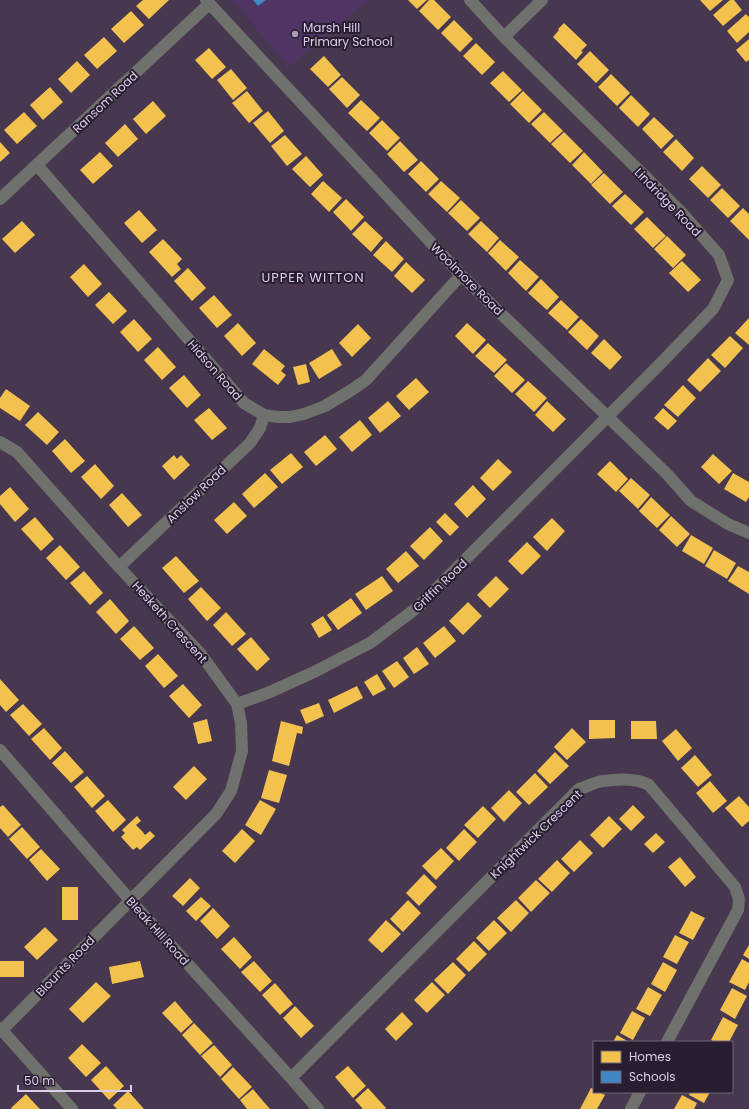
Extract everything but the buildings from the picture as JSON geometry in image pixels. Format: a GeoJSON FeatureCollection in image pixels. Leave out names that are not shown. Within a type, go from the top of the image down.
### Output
{"type":"FeatureCollection","features":[{"type":"Feature","properties":{"kind":"street","name":"Lindridge Road"},"geometry":{"type":"LineString","coordinates":[[470,0],[504,37],[681,212],[719,255],[728,280],[713,308],[660,364],[607,416]]}},
{"type":"Feature","properties":{"kind":"street"},"geometry":{"type":"LineString","coordinates":[[504,37],[542,0]]}},
{"type":"Feature","properties":{"kind":"street","name":"Ransom Road"},"geometry":{"type":"LineString","coordinates":[[0,199],[208,2]]}},
{"type":"Feature","properties":{"kind":"street","name":"Woolmore Road"},"geometry":{"type":"LineString","coordinates":[[208,2],[461,275],[667,474],[691,501],[728,524],[749,533]]}},
{"type":"Feature","properties":{"kind":"street","name":"Hidson Road"},"geometry":{"type":"LineString","coordinates":[[37,165],[244,403],[264,415],[278,417],[304,414],[325,406],[366,380],[461,275]]}},
{"type":"Feature","properties":{"kind":"street","name":"Anslow Road"},"geometry":{"type":"LineString","coordinates":[[119,567],[250,442],[260,428],[264,415]]}},
{"type":"Feature","properties":{"kind":"street","name":"Griffin Road"},"geometry":{"type":"LineString","coordinates":[[237,704],[314,672],[370,643],[418,607],[607,416]]}},
{"type":"Feature","properties":{"kind":"street","name":"Hesketh Crescent"},"geometry":{"type":"LineString","coordinates":[[0,442],[17,452],[119,567],[200,653],[237,704],[242,751],[231,791],[216,814],[130,900]]}},
{"type":"Feature","properties":{"kind":"street","name":"Bleak Hill Road"},"geometry":{"type":"LineString","coordinates":[[0,750],[130,900],[318,1109]]}},
{"type":"Feature","properties":{"kind":"street","name":"Knightwick Crescent"},"geometry":{"type":"LineString","coordinates":[[291,1078],[579,789],[602,781],[633,780],[643,781],[650,785],[734,887],[739,899],[738,910],[668,1041]]}},
{"type":"Feature","properties":{"kind":"street","name":"Blounts Road"},"geometry":{"type":"LineString","coordinates":[[1,1030],[130,900]]}},
{"type":"Feature","properties":{"kind":"street"},"geometry":{"type":"LineString","coordinates":[[1,1030],[72,1109]]}},
{"type":"Feature","properties":{"kind":"street"},"geometry":{"type":"LineString","coordinates":[[631,1109],[639,1093]]}},
{"type":"Feature","properties":{"kind":"shaded area","name":"Marsh Hill Primary School"},"geometry":{"type":"Polygon","coordinates":[[[232,0],[368,0],[289,67],[232,0]]]}},
{"type":"Feature","properties":{"kind":"place","name":"Marsh Hill Primary School"},"geometry":{"type":"Point","coordinates":[295,34]}},
{"type":"Feature","properties":{"kind":"district","name":"UPPER WITTON"},"geometry":{"type":"Point","coordinates":[313,277]}}]}
